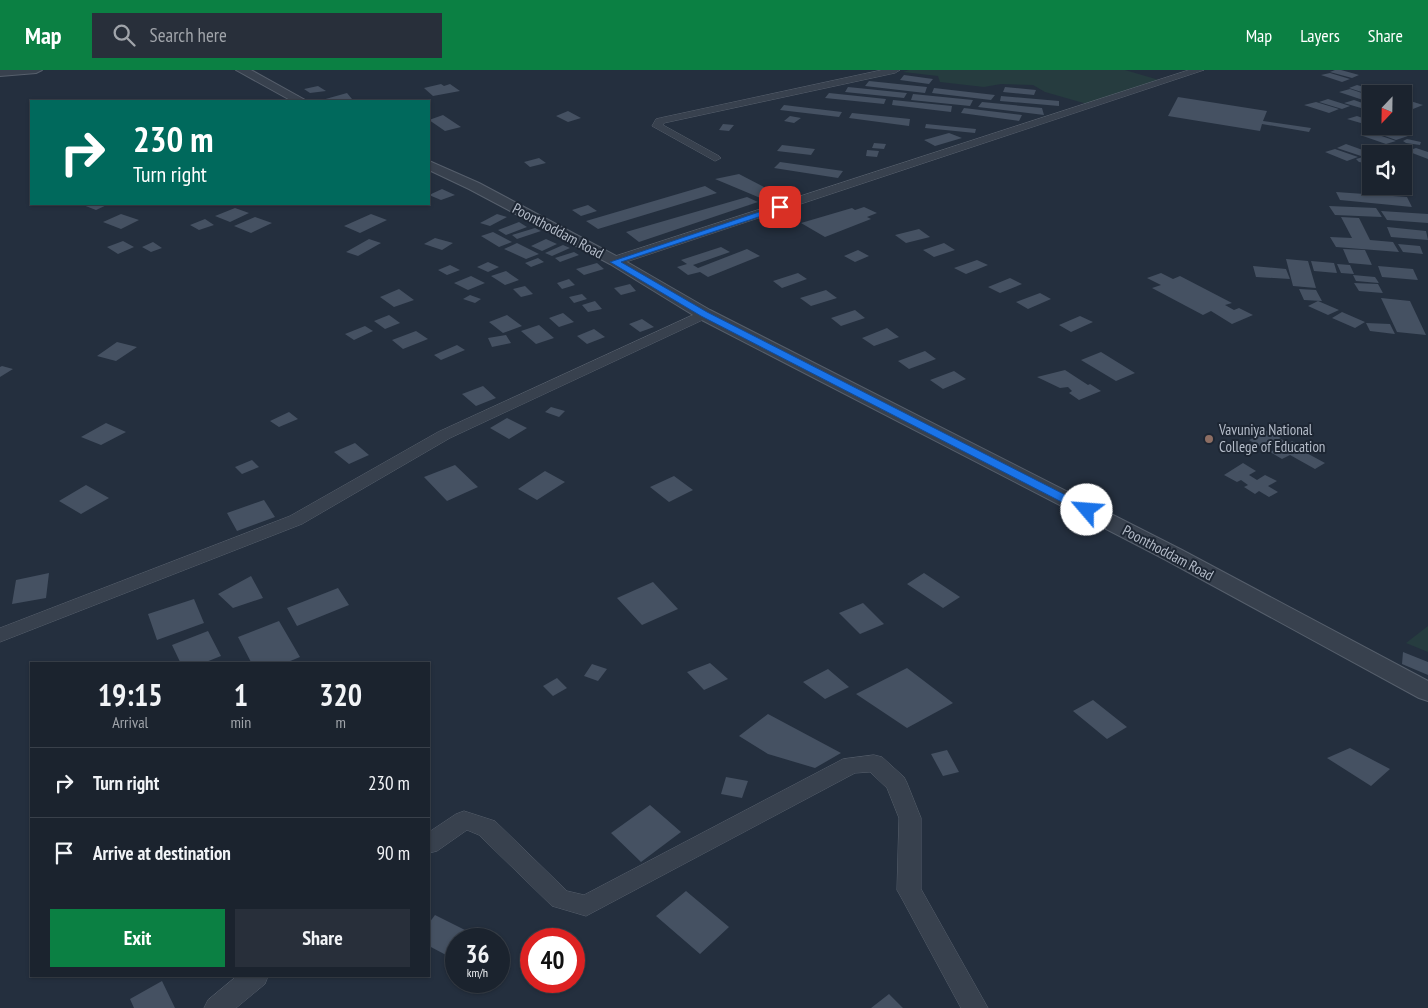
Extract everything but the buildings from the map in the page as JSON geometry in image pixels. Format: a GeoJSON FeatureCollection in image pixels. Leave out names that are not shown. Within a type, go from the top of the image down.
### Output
{"type":"FeatureCollection","features":[{"type":"Feature","properties":{"kind":"street"},"geometry":{"type":"LineString","coordinates":[[0,72],[36,70]]}},
{"type":"Feature","properties":{"kind":"street"},"geometry":{"type":"LineString","coordinates":[[242,70],[299,100]]}},
{"type":"Feature","properties":{"kind":"street"},"geometry":{"type":"LineString","coordinates":[[715,158],[657,126],[660,121],[895,70]]}},
{"type":"Feature","properties":{"kind":"street"},"geometry":{"type":"LineString","coordinates":[[615,262],[1199,70]]}},
{"type":"Feature","properties":{"kind":"street","name":"Poonthoddam Road"},"geometry":{"type":"LineString","coordinates":[[430,165],[474,186],[615,262],[704,314],[1174,555],[1428,692]]}},
{"type":"Feature","properties":{"kind":"street"},"geometry":{"type":"LineString","coordinates":[[0,635],[296,520],[444,435],[704,314]]}},
{"type":"Feature","properties":{"kind":"street"},"geometry":{"type":"LineString","coordinates":[[430,843],[464,820],[488,828],[560,899],[586,906],[851,766],[874,763],[896,784],[910,818],[909,890],[975,1008]]}},
{"type":"Feature","properties":{"kind":"street"},"geometry":{"type":"LineString","coordinates":[[217,1008],[255,977]]}},
{"type":"Feature","properties":{"kind":"green space"},"geometry":{"type":"Polygon","coordinates":[[[909,70],[1125,70],[1159,80],[1087,104],[1045,92],[1033,85],[1001,84],[984,87],[940,82],[938,76],[903,72],[909,70]]]}},
{"type":"Feature","properties":{"kind":"green space"},"geometry":{"type":"Polygon","coordinates":[[[1428,626],[1428,652],[1406,643],[1428,626]]]}},
{"type":"Feature","properties":{"kind":"place","name":"Vavuniya National College of Education"},"geometry":{"type":"Point","coordinates":[1209,439]}},
{"type":"Feature","properties":{"kind":"route"},"geometry":{"type":"LineString","coordinates":[[780,207],[615,262],[704,314],[1087,510]]}}]}
